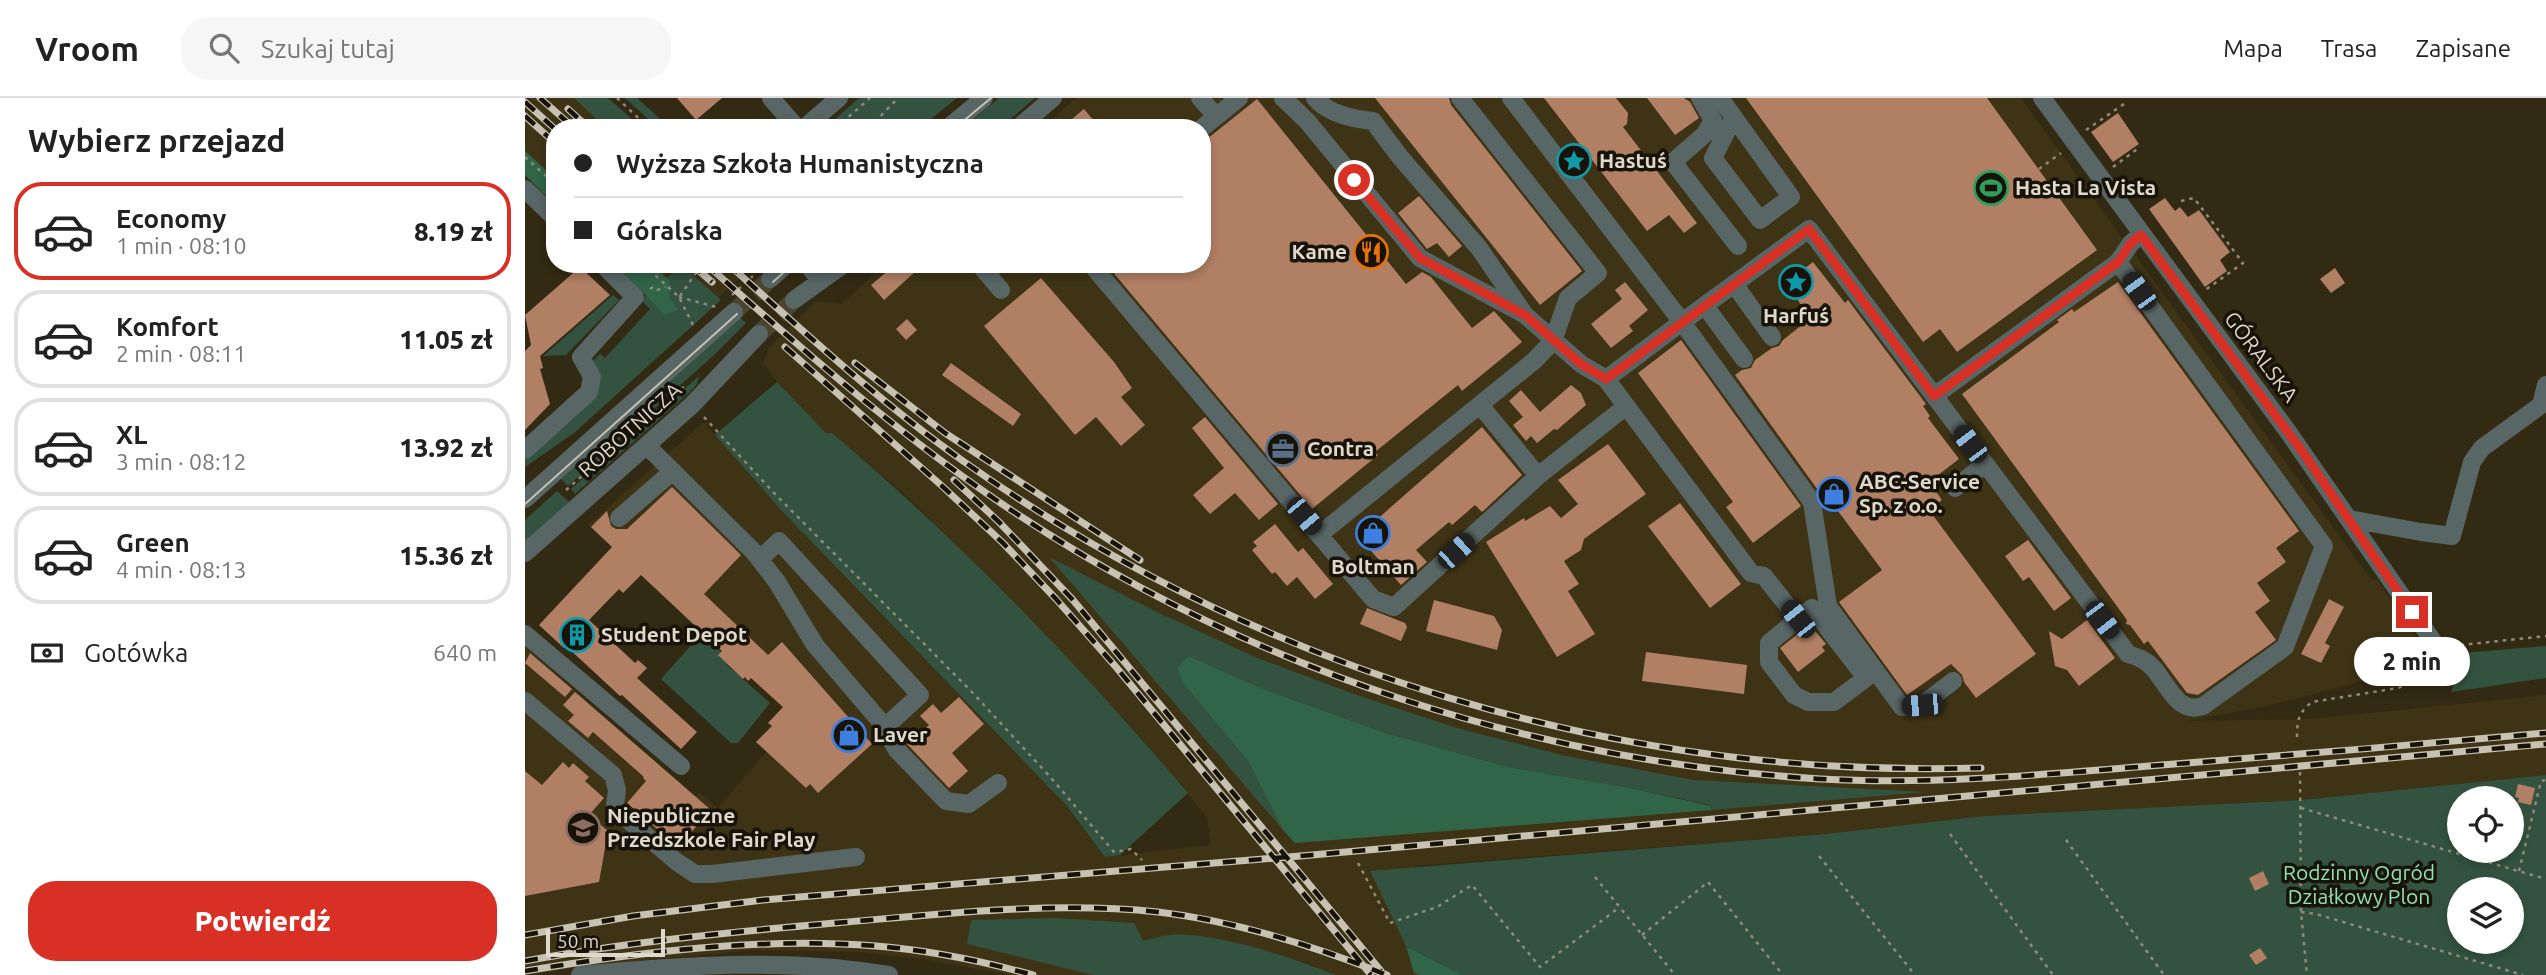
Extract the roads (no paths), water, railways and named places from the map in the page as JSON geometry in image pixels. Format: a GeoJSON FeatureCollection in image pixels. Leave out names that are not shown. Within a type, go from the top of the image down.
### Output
{"type":"FeatureCollection","features":[{"type":"Feature","properties":{"kind":"street"},"geometry":{"type":"LineString","coordinates":[[771,98],[789,119]]}},
{"type":"Feature","properties":{"kind":"street"},"geometry":{"type":"LineString","coordinates":[[814,119],[839,98]]}},
{"type":"Feature","properties":{"kind":"street"},"geometry":{"type":"LineString","coordinates":[[959,119],[984,98]]}},
{"type":"Feature","properties":{"kind":"street"},"geometry":{"type":"LineString","coordinates":[[1028,119],[1053,98]]}},
{"type":"Feature","properties":{"kind":"street"},"geometry":{"type":"LineString","coordinates":[[1200,98],[1208,119]]}},
{"type":"Feature","properties":{"kind":"street"},"geometry":{"type":"LineString","coordinates":[[1211,120],[1239,98]]}},
{"type":"Feature","properties":{"kind":"street"},"geometry":{"type":"LineString","coordinates":[[1283,98],[1307,121],[1420,258],[1525,315]]}},
{"type":"Feature","properties":{"kind":"street"},"geometry":{"type":"LineString","coordinates":[[1315,98],[1319,103],[1345,116],[1373,121],[1400,157],[1479,248],[1525,315],[1581,364],[1606,379],[1751,573],[1764,576],[1798,619]]}},
{"type":"Feature","properties":{"kind":"street"},"geometry":{"type":"LineString","coordinates":[[1319,535],[1535,360],[1553,341],[1568,298],[1598,273],[1460,98]]}},
{"type":"Feature","properties":{"kind":"street"},"geometry":{"type":"LineString","coordinates":[[1511,98],[1682,322],[1812,502],[1828,606],[1902,707],[1922,705],[1953,681]]}},
{"type":"Feature","properties":{"kind":"street"},"geometry":{"type":"LineString","coordinates":[[1700,98],[1713,120],[1705,134],[1673,162],[1738,246]]}},
{"type":"Feature","properties":{"kind":"street"},"geometry":{"type":"LineString","coordinates":[[1720,98],[1734,117],[1791,197],[1760,220],[1713,158],[1734,117]]}},
{"type":"Feature","properties":{"kind":"street","name":"GÓRALSKA"},"geometry":{"type":"LineString","coordinates":[[2042,98],[2281,422],[2437,648]]}},
{"type":"Feature","properties":{"kind":"street"},"geometry":{"type":"LineString","coordinates":[[525,189],[546,209]]}},
{"type":"Feature","properties":{"kind":"street"},"geometry":{"type":"LineString","coordinates":[[1606,379],[1809,229],[2128,654],[2153,666],[2179,703],[2194,709],[2203,706],[2285,647],[2324,546],[2118,262]]}},
{"type":"Feature","properties":{"kind":"street"},"geometry":{"type":"LineString","coordinates":[[1934,396],[2118,262],[2131,243],[2141,235]]}},
{"type":"Feature","properties":{"kind":"street"},"geometry":{"type":"LineString","coordinates":[[525,450],[589,392],[592,377],[581,357],[635,297],[611,273]]}},
{"type":"Feature","properties":{"kind":"street"},"geometry":{"type":"LineString","coordinates":[[770,279],[777,273]]}},
{"type":"Feature","properties":{"kind":"street"},"geometry":{"type":"LineString","coordinates":[[814,273],[820,280]]}},
{"type":"Feature","properties":{"kind":"street"},"geometry":{"type":"LineString","coordinates":[[793,300],[830,273]]}},
{"type":"Feature","properties":{"kind":"street"},"geometry":{"type":"LineString","coordinates":[[987,273],[1001,290]]}},
{"type":"Feature","properties":{"kind":"street"},"geometry":{"type":"LineString","coordinates":[[1099,273],[1373,599],[1394,607],[1538,476],[1625,407]]}},
{"type":"Feature","properties":{"kind":"street"},"geometry":{"type":"LineString","coordinates":[[1734,284],[1772,337]]}},
{"type":"Feature","properties":{"kind":"street"},"geometry":{"type":"LineString","coordinates":[[1705,306],[1744,359]]}},
{"type":"Feature","properties":{"kind":"street"},"geometry":{"type":"LineString","coordinates":[[525,499],[727,310]]}},
{"type":"Feature","properties":{"kind":"street","name":"ROBOTNICZA"},"geometry":{"type":"LineString","coordinates":[[525,553],[692,405],[759,334]]}},
{"type":"Feature","properties":{"kind":"street"},"geometry":{"type":"LineString","coordinates":[[2350,519],[2421,533],[2452,536],[2472,462],[2482,448],[2542,405],[2546,385]]}},
{"type":"Feature","properties":{"kind":"street"},"geometry":{"type":"LineString","coordinates":[[1479,405],[1538,476]]}},
{"type":"Feature","properties":{"kind":"street"},"geometry":{"type":"LineString","coordinates":[[647,446],[760,559],[815,645],[884,728],[897,750],[946,801],[969,804],[997,783]]}},
{"type":"Feature","properties":{"kind":"street"},"geometry":{"type":"LineString","coordinates":[[1955,488],[1986,464]]}},
{"type":"Feature","properties":{"kind":"street"},"geometry":{"type":"LineString","coordinates":[[619,518],[673,471]]}},
{"type":"Feature","properties":{"kind":"street"},"geometry":{"type":"LineString","coordinates":[[760,559],[779,541],[921,695],[884,728]]}},
{"type":"Feature","properties":{"kind":"street"},"geometry":{"type":"LineString","coordinates":[[1811,608],[1866,678],[1833,702],[1808,702],[1794,695],[1769,662],[1769,643],[1798,619],[1811,608]]}},
{"type":"Feature","properties":{"kind":"street"},"geometry":{"type":"LineString","coordinates":[[525,634],[681,766]]}},
{"type":"Feature","properties":{"kind":"street"},"geometry":{"type":"LineString","coordinates":[[525,701],[613,775],[617,790],[615,805],[621,814],[695,874],[856,857]]}},
{"type":"Feature","properties":{"kind":"street"},"geometry":{"type":"LineString","coordinates":[[580,975],[653,968],[745,964],[819,965],[889,975]]}},
{"type":"Feature","properties":{"kind":"tunnel"},"geometry":{"type":"LineString","coordinates":[[734,312],[770,279]]}},
{"type":"Feature","properties":{"kind":"tunnel"},"geometry":{"type":"LineString","coordinates":[[759,334],[794,300]]}},
{"type":"Feature","properties":{"kind":"tram line"},"geometry":{"type":"LineString","coordinates":[[966,119],[991,98]]}},
{"type":"Feature","properties":{"kind":"tram line"},"geometry":{"type":"LineString","coordinates":[[773,282],[783,273]]}},
{"type":"Feature","properties":{"kind":"tram line"},"geometry":{"type":"LineString","coordinates":[[525,504],[737,314]]}},
{"type":"Feature","properties":{"kind":"railway"},"geometry":{"type":"LineString","coordinates":[[540,98],[564,119]]}},
{"type":"Feature","properties":{"kind":"railway"},"geometry":{"type":"LineString","coordinates":[[525,102],[546,121]]}},
{"type":"Feature","properties":{"kind":"railway"},"geometry":{"type":"LineString","coordinates":[[568,109],[579,119]]}},
{"type":"Feature","properties":{"kind":"railway"},"geometry":{"type":"LineString","coordinates":[[525,116],[546,135]]}},
{"type":"Feature","properties":{"kind":"railway"},"geometry":{"type":"LineString","coordinates":[[702,273],[712,282]]}},
{"type":"Feature","properties":{"kind":"railway"},"geometry":{"type":"LineString","coordinates":[[716,273],[819,363],[935,456],[1017,514],[1108,570],[1203,619],[1301,662],[1401,699],[1504,729],[1609,752],[1714,769],[1862,781],[2067,773],[2546,733]]}},
{"type":"Feature","properties":{"kind":"railway"},"geometry":{"type":"LineString","coordinates":[[738,273],[872,391],[963,461],[1077,535],[1196,599],[1320,653],[1447,697],[1578,731],[1711,754],[1845,767],[1981,768]]}},
{"type":"Feature","properties":{"kind":"railway"},"geometry":{"type":"LineString","coordinates":[[785,347],[942,486],[1003,543],[1056,599],[1116,667],[1371,975]]}},
{"type":"Feature","properties":{"kind":"railway"},"geometry":{"type":"LineString","coordinates":[[855,363],[945,433],[1140,560]]}},
{"type":"Feature","properties":{"kind":"railway"},"geometry":{"type":"LineString","coordinates":[[954,480],[999,522],[1073,600],[1381,971]]}},
{"type":"Feature","properties":{"kind":"railway"},"geometry":{"type":"LineString","coordinates":[[525,935],[633,916],[763,900],[1312,855],[2546,744]]}},
{"type":"Feature","properties":{"kind":"railway"},"geometry":{"type":"LineString","coordinates":[[525,961],[641,943],[757,930],[956,913],[1077,908],[1158,912],[1246,928],[1332,954],[1387,975]]}},
{"type":"Feature","properties":{"kind":"railway"},"geometry":{"type":"LineString","coordinates":[[525,971],[656,952],[788,943],[876,946],[935,953],[1033,975]]}},
{"type":"Feature","properties":{"kind":"place","name":"Hastuś"},"geometry":{"type":"Point","coordinates":[1574,161]}},
{"type":"Feature","properties":{"kind":"place","name":"Hasta La Vista"},"geometry":{"type":"Point","coordinates":[1991,188]}},
{"type":"Feature","properties":{"kind":"place","name":"Kame"},"geometry":{"type":"Point","coordinates":[1371,252]}},
{"type":"Feature","properties":{"kind":"place","name":"Harfuś"},"geometry":{"type":"Point","coordinates":[1796,282]}},
{"type":"Feature","properties":{"kind":"place","name":"Contra"},"geometry":{"type":"Point","coordinates":[1283,449]}},
{"type":"Feature","properties":{"kind":"place","name":"ABC-Service Sp. z o.o."},"geometry":{"type":"Point","coordinates":[1834,494]}},
{"type":"Feature","properties":{"kind":"place","name":"Boltman"},"geometry":{"type":"Point","coordinates":[1373,533]}},
{"type":"Feature","properties":{"kind":"place","name":"Student Depot"},"geometry":{"type":"Point","coordinates":[577,635]}},
{"type":"Feature","properties":{"kind":"place","name":"Laver"},"geometry":{"type":"Point","coordinates":[849,735]}},
{"type":"Feature","properties":{"kind":"place","name":"Niepubliczne Przedszkole Fair Play"},"geometry":{"type":"Point","coordinates":[583,828]}},
{"type":"Feature","properties":{"kind":"park label","name":"Rodzinny Ogród Działkowy Plon"},"geometry":{"type":"Point","coordinates":[2359,885]}}]}
